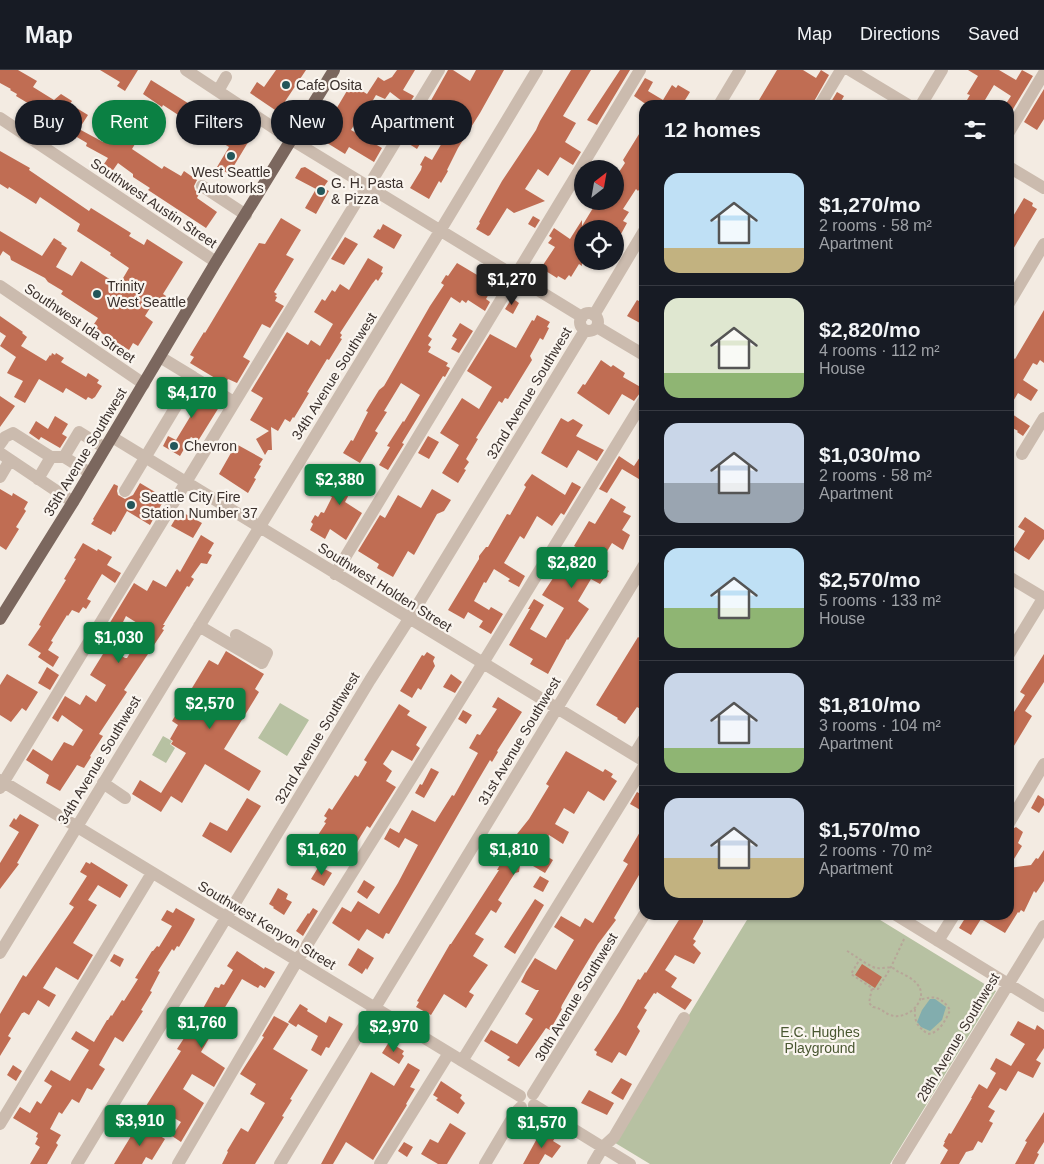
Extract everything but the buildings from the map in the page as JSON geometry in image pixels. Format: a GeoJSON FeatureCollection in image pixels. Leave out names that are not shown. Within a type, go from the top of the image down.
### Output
{"type":"FeatureCollection","features":[{"type":"Feature","properties":{"kind":"main road","name":"35th Avenue Southwest"},"geometry":{"type":"LineString","coordinates":[[316,100],[334,70]]}},
{"type":"Feature","properties":{"kind":"main road","name":"35th Avenue Southwest"},"geometry":{"type":"LineString","coordinates":[[0,619],[289,145]]}},
{"type":"Feature","properties":{"kind":"street"},"geometry":{"type":"LineString","coordinates":[[1,784],[135,558],[185,482],[357,201],[368,187],[404,121],[439,70]]}},
{"type":"Feature","properties":{"kind":"street","name":"34th Avenue Southwest"},"geometry":{"type":"LineString","coordinates":[[0,953],[537,70]]}},
{"type":"Feature","properties":{"kind":"street"},"geometry":{"type":"LineString","coordinates":[[335,574],[640,70]]}},
{"type":"Feature","properties":{"kind":"street"},"geometry":{"type":"LineString","coordinates":[[722,100],[740,70]]}},
{"type":"Feature","properties":{"kind":"street"},"geometry":{"type":"LineString","coordinates":[[823,100],[841,70]]}},
{"type":"Feature","properties":{"kind":"street"},"geometry":{"type":"LineString","coordinates":[[850,70],[900,100]]}},
{"type":"Feature","properties":{"kind":"street"},"geometry":{"type":"LineString","coordinates":[[924,100],[942,70]]}},
{"type":"Feature","properties":{"kind":"street"},"geometry":{"type":"LineString","coordinates":[[192,72],[271,126]]}},
{"type":"Feature","properties":{"kind":"street"},"geometry":{"type":"LineString","coordinates":[[1014,123],[1044,72]]}},
{"type":"Feature","properties":{"kind":"street"},"geometry":{"type":"LineString","coordinates":[[218,91],[226,77]]}},
{"type":"Feature","properties":{"kind":"street","name":"Southwest Austin Street"},"geometry":{"type":"LineString","coordinates":[[0,118],[216,262]]}},
{"type":"Feature","properties":{"kind":"street"},"geometry":{"type":"LineString","coordinates":[[300,145],[639,352]]}},
{"type":"Feature","properties":{"kind":"street"},"geometry":{"type":"LineString","coordinates":[[1014,170],[1044,188]]}},
{"type":"Feature","properties":{"kind":"street"},"geometry":{"type":"LineString","coordinates":[[202,186],[246,214]]}},
{"type":"Feature","properties":{"kind":"street","name":"32nd Avenue Southwest"},"geometry":{"type":"LineString","coordinates":[[77,1164],[639,239]]}},
{"type":"Feature","properties":{"kind":"street"},"geometry":{"type":"LineString","coordinates":[[1014,295],[1044,244]]}},
{"type":"Feature","properties":{"kind":"street","name":"Southwest Ida Street"},"geometry":{"type":"LineString","coordinates":[[0,286],[144,384]]}},
{"type":"Feature","properties":{"kind":"street"},"geometry":{"type":"LineString","coordinates":[[160,357],[190,382],[234,402]]}},
{"type":"Feature","properties":{"kind":"street"},"geometry":{"type":"LineString","coordinates":[[125,491],[178,403]]}},
{"type":"Feature","properties":{"kind":"street"},"geometry":{"type":"LineString","coordinates":[[178,1164],[298,961],[639,408]]}},
{"type":"Feature","properties":{"kind":"street"},"geometry":{"type":"LineString","coordinates":[[1022,454],[1044,418]]}},
{"type":"Feature","properties":{"kind":"street"},"geometry":{"type":"LineString","coordinates":[[38,479],[79,432],[105,448]]}},
{"type":"Feature","properties":{"kind":"street"},"geometry":{"type":"LineString","coordinates":[[0,444],[5,437],[13,433],[90,473]]}},
{"type":"Feature","properties":{"kind":"street","name":"Southwest Holden Street"},"geometry":{"type":"LineString","coordinates":[[112,437],[639,758]]}},
{"type":"Feature","properties":{"kind":"street"},"geometry":{"type":"LineString","coordinates":[[0,477],[5,457],[73,502]]}},
{"type":"Feature","properties":{"kind":"street","name":"31st Avenue Southwest"},"geometry":{"type":"LineString","coordinates":[[280,1164],[639,574]]}},
{"type":"Feature","properties":{"kind":"street"},"geometry":{"type":"LineString","coordinates":[[1014,580],[1044,598],[1014,646]]}},
{"type":"Feature","properties":{"kind":"street"},"geometry":{"type":"LineString","coordinates":[[199,626],[262,663],[268,653],[236,634]]}},
{"type":"Feature","properties":{"kind":"street"},"geometry":{"type":"LineString","coordinates":[[1014,815],[1044,764]]}},
{"type":"Feature","properties":{"kind":"street"},"geometry":{"type":"LineString","coordinates":[[462,1061],[639,774]]}},
{"type":"Feature","properties":{"kind":"street"},"geometry":{"type":"LineString","coordinates":[[103,783],[125,798]]}},
{"type":"Feature","properties":{"kind":"street","name":"Southwest Kenyon Street"},"geometry":{"type":"LineString","coordinates":[[1,784],[76,826],[462,1061],[520,1101]]}},
{"type":"Feature","properties":{"kind":"street"},"geometry":{"type":"LineString","coordinates":[[0,1124],[152,873]]}},
{"type":"Feature","properties":{"kind":"street","name":"30th Avenue Southwest"},"geometry":{"type":"LineString","coordinates":[[534,1100],[641,920]]}},
{"type":"Feature","properties":{"kind":"street"},"geometry":{"type":"LineString","coordinates":[[904,920],[1044,1006]]}},
{"type":"Feature","properties":{"kind":"street"},"geometry":{"type":"LineString","coordinates":[[938,941],[951,920]]}},
{"type":"Feature","properties":{"kind":"street","name":"28th Avenue Southwest"},"geometry":{"type":"LineString","coordinates":[[898,1164],[1044,926]]}},
{"type":"Feature","properties":{"kind":"street"},"geometry":{"type":"LineString","coordinates":[[593,1164],[603,1147],[614,1137],[684,1018]]}},
{"type":"Feature","properties":{"kind":"street"},"geometry":{"type":"LineString","coordinates":[[380,1164],[448,1053]]}},
{"type":"Feature","properties":{"kind":"street"},"geometry":{"type":"LineString","coordinates":[[485,1164],[516,1112],[525,1092],[534,1100],[630,1164]]}},
{"type":"Feature","properties":{"kind":"path"},"geometry":{"type":"LineString","coordinates":[[860,959],[851,974],[872,988],[878,989],[891,968],[905,937]]}},
{"type":"Feature","properties":{"kind":"path"},"geometry":{"type":"LineString","coordinates":[[847,951],[875,968],[891,968],[914,980],[921,990],[920,1000],[915,1009],[914,1018],[916,1024],[928,1034],[933,1034],[945,1020],[950,1010],[938,998],[929,996],[920,1000]]}},
{"type":"Feature","properties":{"kind":"path"},"geometry":{"type":"LineString","coordinates":[[872,988],[869,1003],[873,1007],[881,1008],[897,1016],[907,1014],[915,1009]]}},
{"type":"Feature","properties":{"kind":"green space"},"geometry":{"type":"Polygon","coordinates":[[[280,703],[309,720],[287,756],[258,738],[280,703]]]}},
{"type":"Feature","properties":{"kind":"green space"},"geometry":{"type":"Polygon","coordinates":[[[163,736],[172,741],[170,744],[175,748],[166,763],[152,755],[163,736]]]}},
{"type":"Feature","properties":{"kind":"green space","name":"E.C. Hughes Playground"},"geometry":{"type":"Polygon","coordinates":[[[747,920],[880,920],[996,991],[890,1164],[650,1164],[612,1141],[747,920]]]}},
{"type":"Feature","properties":{"kind":"water"},"geometry":{"type":"Polygon","coordinates":[[[930,999],[935,999],[946,1007],[942,1020],[930,1031],[921,1027],[917,1022],[922,1010],[930,999]]]}},
{"type":"Feature","properties":{"kind":"place","name":"Cafe Osita"},"geometry":{"type":"Point","coordinates":[286,85]}},
{"type":"Feature","properties":{"kind":"place","name":"West Seattle Autoworks"},"geometry":{"type":"Point","coordinates":[231,156]}},
{"type":"Feature","properties":{"kind":"place","name":"G. H. Pasta & Pizza"},"geometry":{"type":"Point","coordinates":[321,191]}},
{"type":"Feature","properties":{"kind":"place","name":"Trinity West Seattle"},"geometry":{"type":"Point","coordinates":[97,294]}},
{"type":"Feature","properties":{"kind":"place","name":"Chevron"},"geometry":{"type":"Point","coordinates":[174,446]}},
{"type":"Feature","properties":{"kind":"place","name":"Seattle City Fire Station Number 37"},"geometry":{"type":"Point","coordinates":[131,505]}}]}
